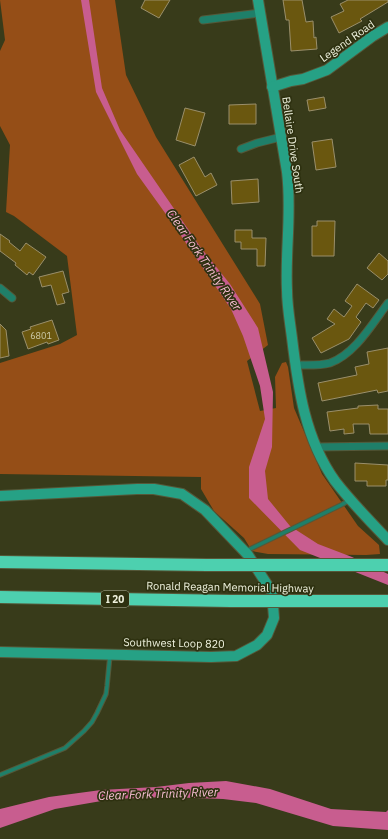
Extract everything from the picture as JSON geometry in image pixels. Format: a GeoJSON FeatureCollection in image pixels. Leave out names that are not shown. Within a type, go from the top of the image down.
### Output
{"type":"FeatureCollection","features":[{"type":"Feature","properties":{"kind":"highway","name":"Ronald Reagan Memorial Highway"},"geometry":{"type":"LineString","coordinates":[[0,562],[207,565],[388,565]]}},
{"type":"Feature","properties":{"kind":"highway","name":"Ronald Reagan Memorial Highway"},"geometry":{"type":"LineString","coordinates":[[0,596],[230,601],[388,601]]}},
{"type":"Feature","properties":{"kind":"street","name":"Bellaire Drive South"},"geometry":{"type":"LineString","coordinates":[[258,0],[289,184],[287,290],[295,365],[302,404],[316,448],[335,480],[350,500]]}},
{"type":"Feature","properties":{"kind":"street"},"geometry":{"type":"LineString","coordinates":[[203,20],[260,13]]}},
{"type":"Feature","properties":{"kind":"street","name":"Legend Road"},"geometry":{"type":"LineString","coordinates":[[272,87],[303,79],[327,70],[373,36],[388,27]]}},
{"type":"Feature","properties":{"kind":"street"},"geometry":{"type":"LineString","coordinates":[[241,149],[281,137]]}},
{"type":"Feature","properties":{"kind":"street"},"geometry":{"type":"LineString","coordinates":[[0,288],[12,298]]}},
{"type":"Feature","properties":{"kind":"street"},"geometry":{"type":"LineString","coordinates":[[295,365],[329,363],[342,357],[352,350],[387,308]]}},
{"type":"Feature","properties":{"kind":"street"},"geometry":{"type":"LineString","coordinates":[[316,448],[388,446]]}},
{"type":"Feature","properties":{"kind":"street","name":"Southwest Loop 820"},"geometry":{"type":"LineString","coordinates":[[0,496],[137,489],[154,489],[182,494],[205,510],[245,552],[272,592],[274,618],[267,635],[257,645],[236,656],[210,657],[0,652]]}},
{"type":"Feature","properties":{"kind":"street"},"geometry":{"type":"LineString","coordinates":[[350,500],[388,540]]}},
{"type":"Feature","properties":{"kind":"lane"},"geometry":{"type":"LineString","coordinates":[[245,552],[350,500]]}},
{"type":"Feature","properties":{"kind":"lane"},"geometry":{"type":"LineString","coordinates":[[0,775],[65,748],[88,727],[98,713],[106,694],[110,654]]}},
{"type":"Feature","properties":{"kind":"shaded area"},"geometry":{"type":"Polygon","coordinates":[[[0,0],[115,0],[126,75],[156,137],[260,304],[268,345],[247,361],[260,411],[276,408],[275,377],[282,363],[286,362],[294,408],[322,474],[358,526],[379,545],[380,554],[268,554],[252,551],[244,538],[214,511],[201,489],[201,477],[0,474],[0,363],[60,344],[77,335],[67,256],[14,216],[6,212],[10,145],[0,126],[0,51],[5,40],[0,0]]]}},
{"type":"Feature","properties":{"kind":"water","name":"Clear Fork Trinity River"},"geometry":{"type":"Polygon","coordinates":[[[81,0],[89,0],[102,88],[120,130],[201,248],[230,284],[258,328],[273,392],[272,447],[265,471],[268,499],[290,526],[318,544],[352,557],[388,574],[388,585],[300,550],[249,498],[249,467],[265,419],[260,386],[243,336],[231,309],[137,174],[96,92],[81,0]]]}},
{"type":"Feature","properties":{"kind":"water","name":"Clear Fork Trinity River"},"geometry":{"type":"Polygon","coordinates":[[[226,781],[270,789],[331,809],[386,812],[388,810],[388,830],[333,826],[256,803],[223,799],[167,797],[113,799],[55,809],[0,828],[0,809],[49,797],[101,790],[226,781]]]}},
{"type":"Feature","properties":{"kind":"building"},"geometry":{"type":"Polygon","coordinates":[[[145,0],[170,0],[159,18],[141,8],[145,0]]]}},
{"type":"Feature","properties":{"kind":"building"},"geometry":{"type":"Polygon","coordinates":[[[283,0],[302,0],[306,22],[313,21],[314,38],[316,37],[317,49],[291,51],[289,20],[286,20],[283,0]]]}},
{"type":"Feature","properties":{"kind":"building"},"geometry":{"type":"Polygon","coordinates":[[[348,0],[388,0],[388,2],[360,19],[362,21],[339,33],[331,17],[344,11],[340,4],[348,0]]]}},
{"type":"Feature","properties":{"kind":"building"},"geometry":{"type":"Polygon","coordinates":[[[324,97],[326,108],[309,111],[307,100],[324,97]]]}},
{"type":"Feature","properties":{"kind":"building"},"geometry":{"type":"Polygon","coordinates":[[[256,104],[256,124],[229,124],[229,105],[256,104]]]}},
{"type":"Feature","properties":{"kind":"building"},"geometry":{"type":"Polygon","coordinates":[[[185,108],[205,113],[195,146],[176,140],[185,108]]]}},
{"type":"Feature","properties":{"kind":"building"},"geometry":{"type":"Polygon","coordinates":[[[332,139],[336,167],[316,170],[312,142],[332,139]]]}},
{"type":"Feature","properties":{"kind":"building"},"geometry":{"type":"Polygon","coordinates":[[[194,157],[205,177],[211,173],[217,185],[196,196],[179,165],[194,157]]]}},
{"type":"Feature","properties":{"kind":"building"},"geometry":{"type":"Polygon","coordinates":[[[258,179],[259,202],[232,204],[231,181],[258,179]]]}},
{"type":"Feature","properties":{"kind":"building"},"geometry":{"type":"Polygon","coordinates":[[[317,221],[335,221],[334,256],[312,256],[312,226],[317,226],[317,221]]]}},
{"type":"Feature","properties":{"kind":"building"},"geometry":{"type":"Polygon","coordinates":[[[235,230],[252,230],[252,238],[266,238],[265,266],[257,266],[257,249],[241,249],[241,242],[235,242],[235,230]]]}},
{"type":"Feature","properties":{"kind":"building"},"geometry":{"type":"Polygon","coordinates":[[[0,234],[20,251],[26,243],[46,257],[33,275],[29,272],[27,275],[15,265],[16,263],[0,251],[0,234]]]}},
{"type":"Feature","properties":{"kind":"building"},"geometry":{"type":"Polygon","coordinates":[[[379,253],[388,261],[388,274],[382,280],[367,268],[379,253]]]}},
{"type":"Feature","properties":{"kind":"building"},"geometry":{"type":"Polygon","coordinates":[[[63,271],[69,292],[62,294],[65,303],[57,305],[51,285],[42,287],[39,277],[63,271]]]}},
{"type":"Feature","properties":{"kind":"building"},"geometry":{"type":"Polygon","coordinates":[[[357,284],[379,300],[373,308],[366,303],[356,317],[361,322],[349,339],[321,353],[312,338],[335,324],[327,319],[334,309],[344,317],[352,306],[345,301],[357,284]]]}},
{"type":"Feature","properties":{"kind":"building"},"geometry":{"type":"Polygon","coordinates":[[[52,320],[59,340],[48,344],[47,342],[28,349],[22,332],[31,329],[30,327],[52,320]]]}},
{"type":"Feature","properties":{"kind":"building"},"geometry":{"type":"Polygon","coordinates":[[[0,324],[6,330],[9,356],[0,358],[0,324]]]}},
{"type":"Feature","properties":{"kind":"building"},"geometry":{"type":"Polygon","coordinates":[[[388,348],[388,391],[378,393],[377,390],[322,401],[318,383],[357,375],[355,367],[369,364],[367,352],[388,348]]]}},
{"type":"Feature","properties":{"kind":"building"},"geometry":{"type":"Polygon","coordinates":[[[378,405],[378,409],[388,409],[388,434],[370,434],[369,424],[353,424],[354,433],[344,434],[344,429],[330,431],[327,412],[358,408],[358,406],[378,405]]]}},
{"type":"Feature","properties":{"kind":"building"},"geometry":{"type":"Polygon","coordinates":[[[355,463],[388,465],[388,480],[386,480],[386,486],[367,486],[367,481],[355,481],[355,463]]]}}]}
